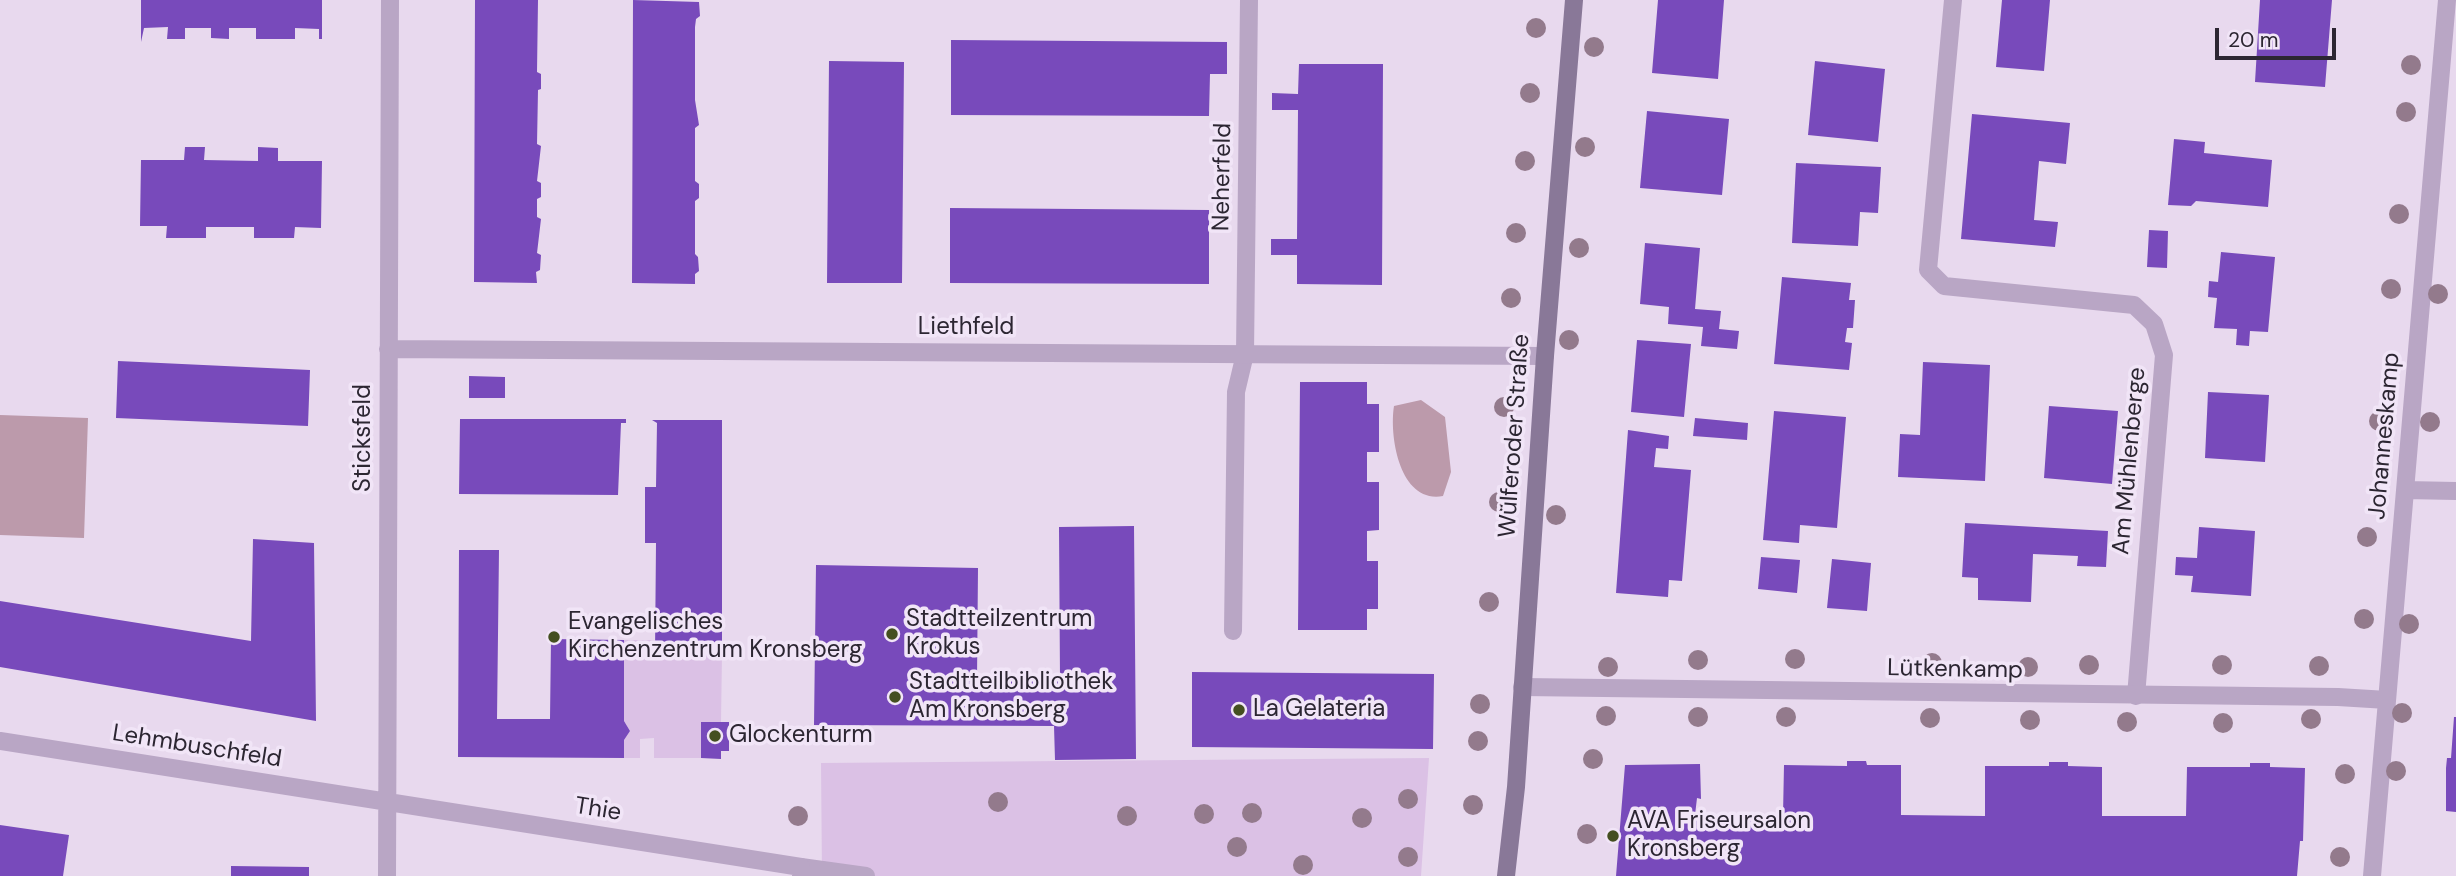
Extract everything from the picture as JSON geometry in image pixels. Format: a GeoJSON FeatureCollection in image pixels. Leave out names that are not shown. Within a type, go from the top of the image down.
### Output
{"type":"FeatureCollection","features":[{"type":"Feature","properties":{"kind":"main road","name":"Wülferoder Straße"},"geometry":{"type":"LineString","coordinates":[[1506,876],[1574,0]]}},
{"type":"Feature","properties":{"kind":"street","name":"Sticksfeld"},"geometry":{"type":"LineString","coordinates":[[387,876],[390,0]]}},
{"type":"Feature","properties":{"kind":"street","name":"Neherfeld"},"geometry":{"type":"LineString","coordinates":[[1233,631],[1237,392],[1245,354],[1249,0]]}},
{"type":"Feature","properties":{"kind":"street","name":"Am Mühlenberge"},"geometry":{"type":"LineString","coordinates":[[1953,0],[1928,270],[1944,286],[2134,305],[2154,324],[2164,355],[2136,696]]}},
{"type":"Feature","properties":{"kind":"street","name":"Johanneskamp"},"geometry":{"type":"LineString","coordinates":[[2372,876],[2447,0]]}},
{"type":"Feature","properties":{"kind":"street","name":"Liethfeld"},"geometry":{"type":"LineString","coordinates":[[388,349],[1545,356]]}},
{"type":"Feature","properties":{"kind":"street"},"geometry":{"type":"LineString","coordinates":[[2405,490],[2456,491]]}},
{"type":"Feature","properties":{"kind":"street","name":"Lütkenkamp"},"geometry":{"type":"LineString","coordinates":[[1522,687],[2338,697],[2387,700]]}},
{"type":"Feature","properties":{"kind":"street","name":"Lehmbuschfeld"},"geometry":{"type":"LineString","coordinates":[[0,741],[387,800]]}},
{"type":"Feature","properties":{"kind":"street","name":"Thie"},"geometry":{"type":"LineString","coordinates":[[387,800],[801,872],[866,876]]}},
{"type":"Feature","properties":{"kind":"shaded area"},"geometry":{"type":"Polygon","coordinates":[[[1421,400],[1445,417],[1451,472],[1443,496],[1428,496],[1416,490],[1400,466],[1396,450],[1394,406],[1421,400]]]}},
{"type":"Feature","properties":{"kind":"shaded area"},"geometry":{"type":"Polygon","coordinates":[[[0,415],[88,418],[84,538],[0,535],[0,415]]]}},
{"type":"Feature","properties":{"kind":"shaded area"},"geometry":{"type":"Polygon","coordinates":[[[624,640],[655,640],[655,653],[722,654],[721,722],[701,722],[701,758],[654,758],[654,738],[640,739],[640,758],[624,758],[624,740],[630,731],[624,721],[624,640]]]}},
{"type":"Feature","properties":{"kind":"shaded area"},"geometry":{"type":"Polygon","coordinates":[[[1429,758],[1421,876],[822,876],[821,763],[1429,758]]]}},
{"type":"Feature","properties":{"kind":"building"},"geometry":{"type":"Polygon","coordinates":[[[141,0],[322,0],[322,39],[319,39],[319,29],[295,28],[295,39],[256,39],[256,28],[229,28],[229,39],[211,38],[211,28],[185,28],[185,39],[167,39],[168,27],[144,28],[141,42],[141,0]]]}},
{"type":"Feature","properties":{"kind":"building"},"geometry":{"type":"Polygon","coordinates":[[[475,0],[538,0],[537,72],[541,74],[541,89],[538,90],[537,144],[541,146],[537,181],[541,183],[541,197],[537,199],[537,217],[541,219],[537,253],[541,255],[540,270],[536,272],[537,283],[474,282],[475,0]]]}},
{"type":"Feature","properties":{"kind":"building"},"geometry":{"type":"Polygon","coordinates":[[[633,0],[699,2],[700,16],[696,19],[695,27],[695,100],[699,125],[695,128],[695,181],[699,184],[699,198],[695,201],[695,254],[698,257],[699,271],[695,274],[695,284],[632,283],[633,0]]]}},
{"type":"Feature","properties":{"kind":"building"},"geometry":{"type":"Polygon","coordinates":[[[1658,0],[1724,0],[1718,79],[1652,73],[1658,0]]]}},
{"type":"Feature","properties":{"kind":"building"},"geometry":{"type":"Polygon","coordinates":[[[2002,0],[2050,0],[2044,71],[1996,67],[2002,0]]]}},
{"type":"Feature","properties":{"kind":"building"},"geometry":{"type":"Polygon","coordinates":[[[2260,0],[2332,0],[2325,87],[2255,82],[2260,0]]]}},
{"type":"Feature","properties":{"kind":"building"},"geometry":{"type":"Polygon","coordinates":[[[951,40],[1227,42],[1227,74],[1210,74],[1209,116],[951,115],[951,40]]]}},
{"type":"Feature","properties":{"kind":"building"},"geometry":{"type":"Polygon","coordinates":[[[829,61],[904,62],[902,283],[827,283],[829,61]]]}},
{"type":"Feature","properties":{"kind":"building"},"geometry":{"type":"Polygon","coordinates":[[[1815,61],[1885,69],[1878,142],[1808,135],[1815,61]]]}},
{"type":"Feature","properties":{"kind":"building"},"geometry":{"type":"Polygon","coordinates":[[[1299,64],[1383,64],[1382,285],[1297,284],[1297,255],[1271,255],[1271,239],[1297,239],[1298,110],[1272,110],[1272,93],[1298,94],[1299,64]]]}},
{"type":"Feature","properties":{"kind":"building"},"geometry":{"type":"Polygon","coordinates":[[[1647,111],[1729,119],[1722,195],[1640,188],[1647,111]]]}},
{"type":"Feature","properties":{"kind":"building"},"geometry":{"type":"Polygon","coordinates":[[[1972,114],[2070,123],[2066,164],[2039,161],[2034,220],[2058,222],[2055,247],[1961,239],[1972,114]]]}},
{"type":"Feature","properties":{"kind":"building"},"geometry":{"type":"Polygon","coordinates":[[[2174,139],[2205,142],[2204,153],[2272,160],[2268,207],[2196,201],[2191,206],[2168,205],[2174,139]]]}},
{"type":"Feature","properties":{"kind":"building"},"geometry":{"type":"Polygon","coordinates":[[[185,147],[205,147],[204,160],[258,161],[258,147],[278,148],[278,161],[322,161],[321,228],[295,227],[294,238],[254,238],[254,227],[206,227],[206,238],[166,238],[167,226],[140,226],[141,160],[184,160],[185,147]]]}},
{"type":"Feature","properties":{"kind":"building"},"geometry":{"type":"Polygon","coordinates":[[[1796,163],[1881,167],[1878,213],[1860,212],[1858,246],[1792,243],[1796,163]]]}},
{"type":"Feature","properties":{"kind":"building"},"geometry":{"type":"Polygon","coordinates":[[[950,208],[1209,210],[1209,284],[950,283],[950,208]]]}},
{"type":"Feature","properties":{"kind":"building"},"geometry":{"type":"Polygon","coordinates":[[[2149,230],[2168,231],[2167,268],[2147,267],[2149,230]]]}},
{"type":"Feature","properties":{"kind":"building"},"geometry":{"type":"Polygon","coordinates":[[[1645,243],[1700,248],[1695,309],[1721,311],[1719,329],[1739,331],[1737,349],[1701,346],[1703,327],[1668,324],[1669,307],[1640,304],[1645,243]]]}},
{"type":"Feature","properties":{"kind":"building"},"geometry":{"type":"Polygon","coordinates":[[[2221,252],[2275,257],[2268,332],[2250,331],[2249,346],[2236,345],[2237,329],[2214,328],[2217,298],[2208,297],[2209,281],[2218,282],[2221,252]]]}},
{"type":"Feature","properties":{"kind":"building"},"geometry":{"type":"Polygon","coordinates":[[[1782,277],[1851,283],[1849,300],[1855,300],[1853,328],[1847,328],[1845,342],[1852,343],[1849,370],[1774,364],[1782,277]]]}},
{"type":"Feature","properties":{"kind":"building"},"geometry":{"type":"Polygon","coordinates":[[[1637,340],[1691,344],[1684,417],[1631,412],[1637,340]]]}},
{"type":"Feature","properties":{"kind":"building"},"geometry":{"type":"Polygon","coordinates":[[[118,361],[310,370],[308,426],[116,418],[118,361]]]}},
{"type":"Feature","properties":{"kind":"building"},"geometry":{"type":"Polygon","coordinates":[[[1923,362],[1990,365],[1985,481],[1898,477],[1900,434],[1920,435],[1923,362]]]}},
{"type":"Feature","properties":{"kind":"building"},"geometry":{"type":"Polygon","coordinates":[[[469,376],[505,377],[505,398],[469,398],[469,376]]]}},
{"type":"Feature","properties":{"kind":"building"},"geometry":{"type":"Polygon","coordinates":[[[1300,382],[1367,382],[1367,404],[1379,404],[1379,452],[1367,452],[1367,482],[1379,482],[1379,530],[1367,531],[1367,561],[1378,561],[1378,609],[1367,609],[1367,630],[1298,630],[1300,382]]]}},
{"type":"Feature","properties":{"kind":"building"},"geometry":{"type":"Polygon","coordinates":[[[2208,392],[2269,395],[2265,462],[2205,458],[2208,392]]]}},
{"type":"Feature","properties":{"kind":"building"},"geometry":{"type":"Polygon","coordinates":[[[2049,406],[2118,411],[2112,484],[2044,478],[2049,406]]]}},
{"type":"Feature","properties":{"kind":"building"},"geometry":{"type":"Polygon","coordinates":[[[1774,411],[1846,417],[1837,528],[1800,525],[1799,543],[1763,540],[1774,411]]]}},
{"type":"Feature","properties":{"kind":"building"},"geometry":{"type":"Polygon","coordinates":[[[1695,418],[1748,423],[1747,440],[1693,436],[1695,418]]]}},
{"type":"Feature","properties":{"kind":"building"},"geometry":{"type":"Polygon","coordinates":[[[460,419],[626,419],[626,423],[621,423],[618,495],[459,494],[460,419]]]}},
{"type":"Feature","properties":{"kind":"building"},"geometry":{"type":"Polygon","coordinates":[[[652,420],[722,420],[722,654],[655,654],[656,543],[645,543],[645,487],[656,487],[657,423],[652,420]]]}},
{"type":"Feature","properties":{"kind":"building"},"geometry":{"type":"Polygon","coordinates":[[[1628,430],[1669,436],[1668,449],[1656,448],[1654,467],[1691,470],[1682,581],[1669,580],[1668,597],[1616,593],[1628,430]]]}},
{"type":"Feature","properties":{"kind":"building"},"geometry":{"type":"Polygon","coordinates":[[[1965,523],[2108,531],[2106,567],[2077,566],[2078,556],[2033,554],[2031,602],[1978,600],[1978,578],[1962,577],[1965,523]]]}},
{"type":"Feature","properties":{"kind":"building"},"geometry":{"type":"Polygon","coordinates":[[[1134,526],[1136,759],[1055,760],[1054,726],[814,725],[816,565],[978,568],[977,679],[1060,679],[1059,527],[1134,526]]]}},
{"type":"Feature","properties":{"kind":"building"},"geometry":{"type":"Polygon","coordinates":[[[2199,527],[2255,531],[2251,596],[2191,592],[2193,576],[2175,575],[2176,557],[2197,558],[2199,527]]]}},
{"type":"Feature","properties":{"kind":"building"},"geometry":{"type":"Polygon","coordinates":[[[253,539],[314,543],[316,721],[0,667],[0,601],[251,641],[253,539]]]}},
{"type":"Feature","properties":{"kind":"building"},"geometry":{"type":"Polygon","coordinates":[[[459,550],[499,550],[497,719],[550,719],[551,639],[624,640],[624,721],[630,731],[624,740],[624,758],[458,757],[459,550]]]}},
{"type":"Feature","properties":{"kind":"building"},"geometry":{"type":"Polygon","coordinates":[[[1761,557],[1800,560],[1797,593],[1758,589],[1761,557]]]}},
{"type":"Feature","properties":{"kind":"building"},"geometry":{"type":"Polygon","coordinates":[[[1832,559],[1871,563],[1867,611],[1827,608],[1832,559]]]}},
{"type":"Feature","properties":{"kind":"building"},"geometry":{"type":"Polygon","coordinates":[[[1192,672],[1434,674],[1433,749],[1192,747],[1192,672]]]}},
{"type":"Feature","properties":{"kind":"building"},"geometry":{"type":"Polygon","coordinates":[[[2454,717],[2456,812],[2446,811],[2446,768],[2447,758],[2451,758],[2454,717]]]}},
{"type":"Feature","properties":{"kind":"building","name":"Glockenturm"},"geometry":{"type":"Polygon","coordinates":[[[701,722],[729,722],[729,751],[721,751],[721,759],[701,758],[701,722]]]}},
{"type":"Feature","properties":{"kind":"building"},"geometry":{"type":"Polygon","coordinates":[[[1847,761],[1866,761],[1867,765],[1901,765],[1901,815],[1985,816],[1985,766],[2049,766],[2049,762],[2068,762],[2068,766],[2102,767],[2102,816],[2186,816],[2187,767],[2250,767],[2250,763],[2270,763],[2270,767],[2305,768],[2303,841],[2300,841],[2297,876],[1616,876],[1625,765],[1700,764],[1701,799],[1697,798],[1695,815],[1783,815],[1784,765],[1847,766],[1847,761]]]}},
{"type":"Feature","properties":{"kind":"building"},"geometry":{"type":"Polygon","coordinates":[[[0,825],[69,835],[63,876],[0,876],[0,825]]]}},
{"type":"Feature","properties":{"kind":"building"},"geometry":{"type":"Polygon","coordinates":[[[231,866],[309,867],[309,876],[231,876],[231,866]]]}},
{"type":"Feature","properties":{"kind":"place","name":"Stadtteilzentrum Krokus"},"geometry":{"type":"Point","coordinates":[892,634]}},
{"type":"Feature","properties":{"kind":"place","name":"Evangelisches Kirchenzentrum Kronsberg"},"geometry":{"type":"Point","coordinates":[554,637]}},
{"type":"Feature","properties":{"kind":"place","name":"Stadtteilbibliothek Am Kronsberg"},"geometry":{"type":"Point","coordinates":[895,697]}},
{"type":"Feature","properties":{"kind":"place","name":"La Gelateria"},"geometry":{"type":"Point","coordinates":[1239,710]}},
{"type":"Feature","properties":{"kind":"place","name":"Glockenturm"},"geometry":{"type":"Point","coordinates":[715,736]}},
{"type":"Feature","properties":{"kind":"place","name":"AVA Friseursalon Kronsberg"},"geometry":{"type":"Point","coordinates":[1613,836]}}]}
